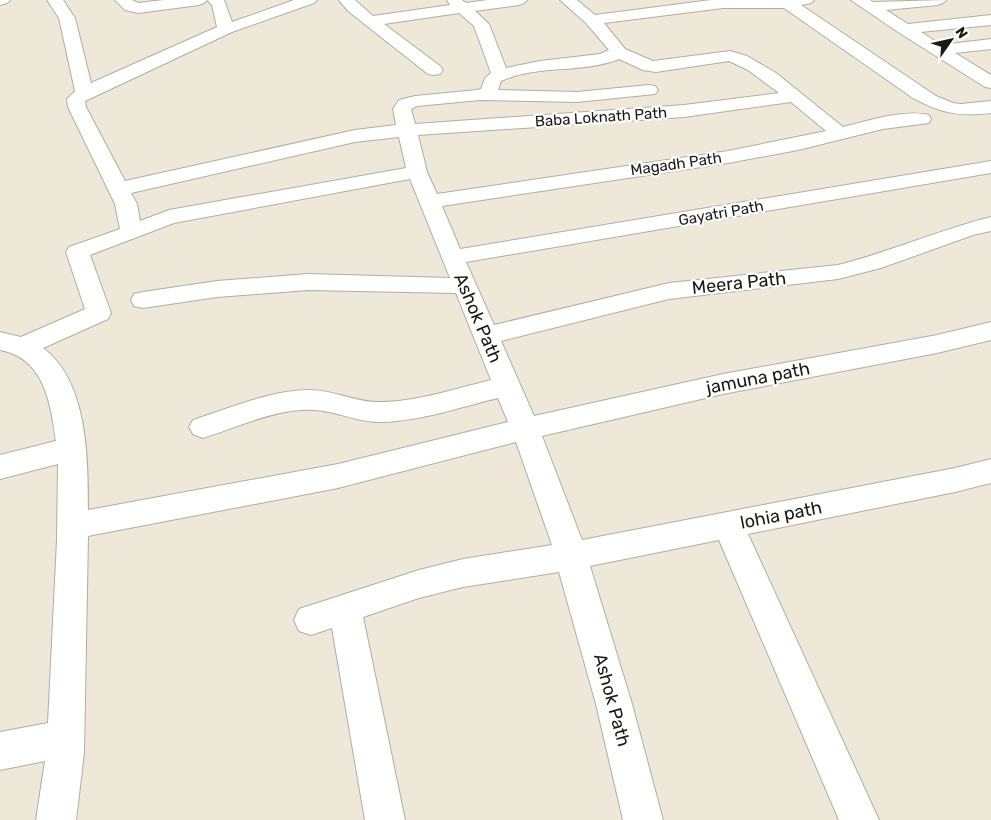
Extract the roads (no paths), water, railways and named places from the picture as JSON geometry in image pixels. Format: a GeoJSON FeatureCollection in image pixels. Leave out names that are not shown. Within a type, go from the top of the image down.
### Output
{"type":"FeatureCollection","features":[{"type":"Feature","properties":{"kind":"street"},"geometry":{"type":"LineString","coordinates":[[55,0],[67,18],[84,92]]}},
{"type":"Feature","properties":{"kind":"street"},"geometry":{"type":"LineString","coordinates":[[123,0],[130,7],[138,8],[199,0]]}},
{"type":"Feature","properties":{"kind":"street"},"geometry":{"type":"LineString","coordinates":[[216,0],[226,28]]}},
{"type":"Feature","properties":{"kind":"street"},"geometry":{"type":"LineString","coordinates":[[132,232],[126,204],[76,107],[76,99],[84,92],[226,28],[309,0]]}},
{"type":"Feature","properties":{"kind":"street"},"geometry":{"type":"LineString","coordinates":[[347,0],[353,8],[434,70]]}},
{"type":"Feature","properties":{"kind":"street"},"geometry":{"type":"LineString","coordinates":[[371,21],[458,4],[519,0]]}},
{"type":"Feature","properties":{"kind":"street"},"geometry":{"type":"LineString","coordinates":[[568,0],[592,20],[618,52],[656,68],[730,56],[738,57],[755,67],[794,96],[839,133]]}},
{"type":"Feature","properties":{"kind":"street"},"geometry":{"type":"LineString","coordinates":[[592,20],[723,3],[787,3],[808,0]]}},
{"type":"Feature","properties":{"kind":"street"},"geometry":{"type":"LineString","coordinates":[[865,4],[938,0]]}},
{"type":"Feature","properties":{"kind":"street"},"geometry":{"type":"LineString","coordinates":[[787,3],[919,94],[937,104],[952,110],[962,111],[991,107]]}},
{"type":"Feature","properties":{"kind":"street"},"geometry":{"type":"LineString","coordinates":[[458,4],[481,24],[500,75]]}},
{"type":"Feature","properties":{"kind":"street"},"geometry":{"type":"LineString","coordinates":[[865,4],[938,50],[982,71],[991,83]]}},
{"type":"Feature","properties":{"kind":"street"},"geometry":{"type":"LineString","coordinates":[[904,29],[991,20]]}},
{"type":"Feature","properties":{"kind":"street"},"geometry":{"type":"LineString","coordinates":[[938,50],[991,44]]}},
{"type":"Feature","properties":{"kind":"street"},"geometry":{"type":"LineString","coordinates":[[480,95],[488,92],[494,78],[500,75],[614,56],[618,52]]}},
{"type":"Feature","properties":{"kind":"street"},"geometry":{"type":"LineString","coordinates":[[480,95],[577,97],[649,90]]}},
{"type":"Feature","properties":{"kind":"street","name":"Ashok Path"},"geometry":{"type":"LineString","coordinates":[[480,95],[415,100],[405,104],[402,109],[417,172],[525,429],[571,556],[614,704],[643,820]]}},
{"type":"Feature","properties":{"kind":"street","name":"Baba Loknath Path"},"geometry":{"type":"LineString","coordinates":[[119,189],[355,136],[407,130],[684,111],[794,96]]}},
{"type":"Feature","properties":{"kind":"street","name":"Magadh Path"},"geometry":{"type":"LineString","coordinates":[[429,202],[728,157],[798,144],[883,123],[922,119]]}},
{"type":"Feature","properties":{"kind":"street","name":"Gayatri Path"},"geometry":{"type":"LineString","coordinates":[[452,257],[991,167]]}},
{"type":"Feature","properties":{"kind":"street"},"geometry":{"type":"LineString","coordinates":[[11,344],[99,313],[77,252],[169,217],[417,172]]}},
{"type":"Feature","properties":{"kind":"street","name":"Meera Path"},"geometry":{"type":"LineString","coordinates":[[485,336],[670,291],[838,272],[873,263],[966,230],[991,224]]}},
{"type":"Feature","properties":{"kind":"street"},"geometry":{"type":"LineString","coordinates":[[143,300],[216,289],[308,282],[464,286]]}},
{"type":"Feature","properties":{"kind":"street","name":"jamuna path"},"geometry":{"type":"LineString","coordinates":[[72,526],[338,476],[525,429],[723,384],[991,332]]}},
{"type":"Feature","properties":{"kind":"street"},"geometry":{"type":"LineString","coordinates":[[11,344],[42,360],[55,378],[67,416],[73,485],[72,526],[65,738],[56,820]]}},
{"type":"Feature","properties":{"kind":"street"},"geometry":{"type":"LineString","coordinates":[[203,427],[279,404],[307,400],[326,401],[365,412],[382,412],[404,410],[506,386]]}},
{"type":"Feature","properties":{"kind":"street"},"geometry":{"type":"LineString","coordinates":[[0,468],[70,450]]}},
{"type":"Feature","properties":{"kind":"street","name":"lohia path"},"geometry":{"type":"LineString","coordinates":[[311,620],[419,584],[462,573],[571,556],[955,480],[991,471]]}},
{"type":"Feature","properties":{"kind":"street"},"geometry":{"type":"LineString","coordinates":[[728,525],[859,820]]}},
{"type":"Feature","properties":{"kind":"street"},"geometry":{"type":"LineString","coordinates":[[345,609],[385,820]]}},
{"type":"Feature","properties":{"kind":"street"},"geometry":{"type":"LineString","coordinates":[[0,752],[65,738]]}}]}
